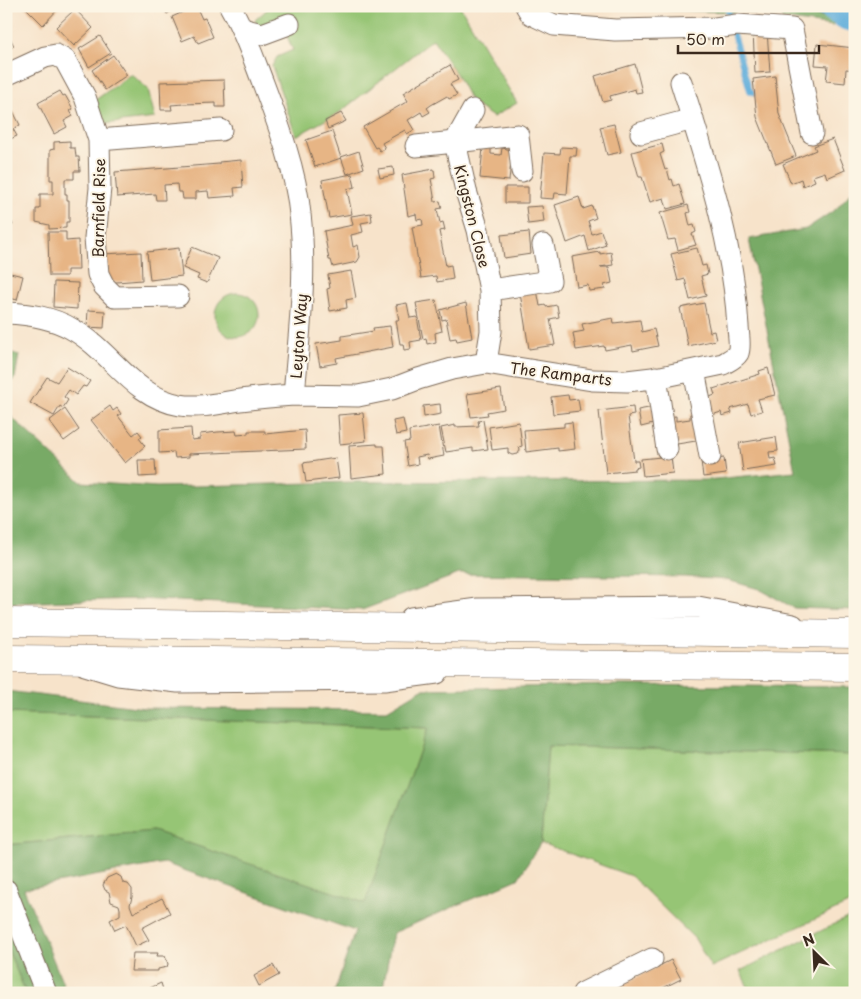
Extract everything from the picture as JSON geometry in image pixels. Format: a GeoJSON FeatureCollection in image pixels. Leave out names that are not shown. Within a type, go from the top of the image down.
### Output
{"type":"FeatureCollection","features":[{"type":"Feature","properties":{"kind":"highway"},"geometry":{"type":"LineString","coordinates":[[6,622],[844,633]]}},
{"type":"Feature","properties":{"kind":"highway"},"geometry":{"type":"LineString","coordinates":[[6,659],[855,667]]}},
{"type":"Feature","properties":{"kind":"street","name":"Leyton Way"},"geometry":{"type":"LineString","coordinates":[[6,313],[49,318],[73,329],[93,344],[146,393],[181,405],[204,406],[249,398],[294,395],[303,269],[300,213],[293,176],[270,103],[242,29],[230,6]]}},
{"type":"Feature","properties":{"kind":"street"},"geometry":{"type":"LineString","coordinates":[[526,6],[530,14],[554,25],[615,30],[726,27],[792,29],[812,134]]}},
{"type":"Feature","properties":{"kind":"street"},"geometry":{"type":"LineString","coordinates":[[242,29],[262,34],[289,24]]}},
{"type":"Feature","properties":{"kind":"street","name":"Barnfield Rise"},"geometry":{"type":"LineString","coordinates":[[6,76],[45,57],[56,55],[64,60],[85,97],[100,140],[100,188],[95,238],[98,274],[104,286],[115,296],[178,296]]}},
{"type":"Feature","properties":{"kind":"street","name":"The Ramparts"},"geometry":{"type":"LineString","coordinates":[[294,395],[358,396],[392,389],[452,369],[486,363],[592,380],[627,380],[694,370],[723,364],[732,359],[738,352],[739,343],[731,260],[718,206],[681,82]]}},
{"type":"Feature","properties":{"kind":"street"},"geometry":{"type":"LineString","coordinates":[[455,142],[473,110]]}},
{"type":"Feature","properties":{"kind":"street"},"geometry":{"type":"LineString","coordinates":[[641,134],[693,119]]}},
{"type":"Feature","properties":{"kind":"street","name":"Barnfield Rise"},"geometry":{"type":"LineString","coordinates":[[100,140],[221,130]]}},
{"type":"Feature","properties":{"kind":"street","name":"Kingston Close"},"geometry":{"type":"LineString","coordinates":[[416,146],[518,135],[522,170]]}},
{"type":"Feature","properties":{"kind":"street","name":"Kingston Close"},"geometry":{"type":"LineString","coordinates":[[455,142],[466,191],[478,230],[490,290],[491,331],[486,363]]}},
{"type":"Feature","properties":{"kind":"street"},"geometry":{"type":"LineString","coordinates":[[490,290],[550,281],[543,245]]}},
{"type":"Feature","properties":{"kind":"street"},"geometry":{"type":"LineString","coordinates":[[694,370],[710,456]]}},
{"type":"Feature","properties":{"kind":"street"},"geometry":{"type":"LineString","coordinates":[[656,377],[667,449]]}},
{"type":"Feature","properties":{"kind":"street"},"geometry":{"type":"LineString","coordinates":[[6,890],[46,993]]}},
{"type":"Feature","properties":{"kind":"street"},"geometry":{"type":"LineString","coordinates":[[583,993],[652,959]]}},
{"type":"Feature","properties":{"kind":"green space"},"geometry":{"type":"Polygon","coordinates":[[[271,6],[460,6],[517,103],[493,117],[471,102],[457,75],[433,39],[340,112],[296,136],[272,66],[277,57],[293,50],[281,23],[258,28],[255,20],[271,6]]]}},
{"type":"Feature","properties":{"kind":"green space"},"geometry":{"type":"Polygon","coordinates":[[[668,6],[745,6],[735,12],[668,10],[668,6]]]}},
{"type":"Feature","properties":{"kind":"green space"},"geometry":{"type":"Polygon","coordinates":[[[782,6],[840,6],[833,26],[782,19],[782,6]]]}},
{"type":"Feature","properties":{"kind":"green space"},"geometry":{"type":"Polygon","coordinates":[[[131,74],[148,89],[155,118],[104,124],[94,101],[131,74]]]}},
{"type":"Feature","properties":{"kind":"green space"},"geometry":{"type":"Polygon","coordinates":[[[855,188],[855,610],[794,608],[759,589],[727,580],[686,577],[459,574],[362,610],[137,599],[6,603],[6,412],[81,482],[157,487],[351,482],[705,480],[795,471],[749,239],[806,229],[836,209],[855,188]]]}},
{"type":"Feature","properties":{"kind":"green space"},"geometry":{"type":"Polygon","coordinates":[[[237,293],[249,297],[255,303],[259,315],[255,327],[249,333],[237,337],[225,333],[219,327],[215,315],[219,303],[225,297],[237,293]]]}},
{"type":"Feature","properties":{"kind":"green space"},"geometry":{"type":"Polygon","coordinates":[[[6,351],[19,355],[15,378],[6,387],[6,351]]]}},
{"type":"Feature","properties":{"kind":"green space"},"geometry":{"type":"Polygon","coordinates":[[[619,685],[855,687],[855,755],[548,746],[541,842],[518,879],[393,933],[382,993],[334,993],[355,931],[164,863],[24,889],[67,993],[26,993],[6,945],[6,845],[153,831],[365,903],[428,728],[6,713],[6,691],[145,708],[387,710],[422,689],[619,685]]]}},
{"type":"Feature","properties":{"kind":"green space"},"geometry":{"type":"Polygon","coordinates":[[[6,713],[428,728],[365,904],[153,831],[6,845],[6,713]]]}},
{"type":"Feature","properties":{"kind":"green space"},"geometry":{"type":"Polygon","coordinates":[[[548,746],[855,755],[855,901],[711,967],[695,939],[631,876],[541,843],[548,746]]]}},
{"type":"Feature","properties":{"kind":"green space"},"geometry":{"type":"Polygon","coordinates":[[[855,914],[855,993],[751,993],[740,971],[855,914]]]}},
{"type":"Feature","properties":{"kind":"green space"},"geometry":{"type":"Polygon","coordinates":[[[6,945],[26,993],[6,993],[6,945]]]}},
{"type":"Feature","properties":{"kind":"water"},"geometry":{"type":"Polygon","coordinates":[[[806,6],[847,6],[851,9],[846,22],[821,17],[806,6]]]}},
{"type":"Feature","properties":{"kind":"building"},"geometry":{"type":"Polygon","coordinates":[[[24,6],[61,6],[43,25],[24,6]]]}},
{"type":"Feature","properties":{"kind":"building"},"geometry":{"type":"Polygon","coordinates":[[[161,6],[179,6],[167,14],[161,6]]]}},
{"type":"Feature","properties":{"kind":"building"},"geometry":{"type":"Polygon","coordinates":[[[196,6],[202,19],[205,18],[213,37],[198,43],[194,36],[182,41],[172,17],[196,6]]]}},
{"type":"Feature","properties":{"kind":"building"},"geometry":{"type":"Polygon","coordinates":[[[749,6],[763,6],[763,11],[749,11],[749,6]]]}},
{"type":"Feature","properties":{"kind":"building"},"geometry":{"type":"Polygon","coordinates":[[[75,9],[93,28],[74,46],[56,27],[75,9]]]}},
{"type":"Feature","properties":{"kind":"building"},"geometry":{"type":"Polygon","coordinates":[[[6,29],[14,46],[6,50],[6,29]]]}},
{"type":"Feature","properties":{"kind":"building"},"geometry":{"type":"Polygon","coordinates":[[[753,31],[767,31],[770,72],[755,73],[753,31]]]}},
{"type":"Feature","properties":{"kind":"building"},"geometry":{"type":"Polygon","coordinates":[[[100,36],[111,53],[89,67],[79,49],[100,36]]]}},
{"type":"Feature","properties":{"kind":"building"},"geometry":{"type":"Polygon","coordinates":[[[817,44],[855,48],[855,70],[846,69],[845,83],[826,81],[828,66],[815,65],[817,44]]]}},
{"type":"Feature","properties":{"kind":"building"},"geometry":{"type":"Polygon","coordinates":[[[113,55],[127,75],[105,90],[92,70],[113,55]]]}},
{"type":"Feature","properties":{"kind":"building"},"geometry":{"type":"Polygon","coordinates":[[[635,64],[642,92],[636,93],[635,89],[610,96],[611,100],[603,102],[595,76],[635,64]]]}},
{"type":"Feature","properties":{"kind":"building"},"geometry":{"type":"Polygon","coordinates":[[[450,65],[458,80],[450,84],[457,95],[449,99],[447,96],[427,108],[430,112],[423,116],[421,112],[408,120],[414,130],[407,134],[405,130],[382,143],[385,148],[380,151],[377,147],[375,148],[363,127],[408,101],[403,93],[450,65]]]}},
{"type":"Feature","properties":{"kind":"building"},"geometry":{"type":"Polygon","coordinates":[[[775,76],[779,114],[796,156],[776,164],[757,117],[753,79],[775,76]]]}},
{"type":"Feature","properties":{"kind":"building"},"geometry":{"type":"Polygon","coordinates":[[[224,80],[225,107],[216,107],[216,103],[184,104],[171,105],[172,110],[161,110],[160,82],[224,80]]]}},
{"type":"Feature","properties":{"kind":"building"},"geometry":{"type":"Polygon","coordinates":[[[60,91],[63,96],[65,95],[73,109],[70,111],[73,116],[64,121],[67,127],[54,134],[38,103],[60,91]]]}},
{"type":"Feature","properties":{"kind":"building"},"geometry":{"type":"Polygon","coordinates":[[[13,111],[20,125],[13,129],[17,136],[6,141],[6,114],[13,111]]]}},
{"type":"Feature","properties":{"kind":"building"},"geometry":{"type":"Polygon","coordinates":[[[341,113],[346,121],[328,129],[325,121],[341,113]]]}},
{"type":"Feature","properties":{"kind":"building"},"geometry":{"type":"Polygon","coordinates":[[[614,124],[621,152],[607,155],[600,127],[614,124]]]}},
{"type":"Feature","properties":{"kind":"building"},"geometry":{"type":"Polygon","coordinates":[[[332,131],[341,158],[315,167],[306,140],[332,131]]]}},
{"type":"Feature","properties":{"kind":"building"},"geometry":{"type":"Polygon","coordinates":[[[833,139],[845,170],[827,178],[825,172],[813,176],[815,181],[803,186],[801,179],[791,183],[783,164],[816,150],[814,146],[833,139]]]}},
{"type":"Feature","properties":{"kind":"building"},"geometry":{"type":"Polygon","coordinates":[[[70,141],[70,148],[75,148],[76,157],[79,157],[80,171],[74,171],[74,179],[65,179],[65,194],[67,194],[67,200],[69,200],[69,222],[66,222],[66,228],[49,229],[49,225],[36,222],[36,209],[40,209],[40,194],[53,194],[53,180],[50,180],[50,150],[54,149],[54,142],[70,141]]]}},
{"type":"Feature","properties":{"kind":"building"},"geometry":{"type":"Polygon","coordinates":[[[662,144],[664,152],[660,154],[665,170],[667,169],[674,186],[679,184],[685,204],[667,209],[664,198],[650,202],[642,177],[639,177],[632,152],[662,144]]]}},
{"type":"Feature","properties":{"kind":"building"},"geometry":{"type":"Polygon","coordinates":[[[561,147],[577,148],[576,156],[570,156],[567,194],[555,193],[554,199],[540,198],[544,153],[560,154],[561,147]]]}},
{"type":"Feature","properties":{"kind":"building"},"geometry":{"type":"Polygon","coordinates":[[[483,148],[491,148],[491,154],[501,155],[502,148],[512,150],[509,181],[480,178],[483,148]]]}},
{"type":"Feature","properties":{"kind":"building"},"geometry":{"type":"Polygon","coordinates":[[[359,151],[364,168],[347,174],[341,157],[359,151]]]}},
{"type":"Feature","properties":{"kind":"building"},"geometry":{"type":"Polygon","coordinates":[[[241,160],[243,187],[234,188],[235,196],[209,198],[208,191],[196,192],[196,199],[183,199],[182,192],[178,192],[177,184],[164,185],[165,200],[156,200],[155,194],[117,197],[115,172],[219,164],[219,162],[241,160]]]}},
{"type":"Feature","properties":{"kind":"building"},"geometry":{"type":"Polygon","coordinates":[[[393,167],[394,175],[380,178],[378,169],[393,167]]]}},
{"type":"Feature","properties":{"kind":"building"},"geometry":{"type":"Polygon","coordinates":[[[434,169],[435,178],[431,179],[435,202],[440,201],[442,208],[437,209],[440,223],[443,222],[445,230],[439,231],[446,266],[451,265],[453,279],[437,282],[436,276],[421,278],[412,227],[423,225],[422,219],[417,220],[416,214],[408,216],[402,175],[434,169]]]}},
{"type":"Feature","properties":{"kind":"building"},"geometry":{"type":"Polygon","coordinates":[[[352,174],[355,187],[347,189],[352,214],[329,218],[322,180],[352,174]]]}},
{"type":"Feature","properties":{"kind":"building"},"geometry":{"type":"Polygon","coordinates":[[[505,187],[528,187],[528,203],[505,203],[505,187]]]}},
{"type":"Feature","properties":{"kind":"building"},"geometry":{"type":"Polygon","coordinates":[[[579,197],[583,209],[592,206],[596,218],[588,221],[592,234],[601,231],[606,245],[589,251],[585,236],[567,243],[555,205],[579,197]]]}},
{"type":"Feature","properties":{"kind":"building"},"geometry":{"type":"Polygon","coordinates":[[[688,205],[690,212],[687,213],[690,226],[694,225],[696,232],[692,234],[696,245],[678,250],[675,239],[668,240],[660,213],[688,205]]]}},
{"type":"Feature","properties":{"kind":"building"},"geometry":{"type":"Polygon","coordinates":[[[542,206],[544,222],[528,224],[526,207],[542,206]]]}},
{"type":"Feature","properties":{"kind":"building"},"geometry":{"type":"Polygon","coordinates":[[[6,208],[13,225],[6,228],[6,208]]]}},
{"type":"Feature","properties":{"kind":"building"},"geometry":{"type":"Polygon","coordinates":[[[371,213],[372,221],[361,223],[363,232],[351,235],[353,247],[358,245],[360,257],[357,262],[333,267],[331,260],[329,260],[324,231],[353,225],[351,216],[371,213]]]}},
{"type":"Feature","properties":{"kind":"building"},"geometry":{"type":"Polygon","coordinates":[[[48,232],[66,232],[66,241],[78,240],[79,270],[67,270],[67,276],[49,276],[48,232]]]}},
{"type":"Feature","properties":{"kind":"building"},"geometry":{"type":"Polygon","coordinates":[[[529,232],[531,254],[504,258],[501,235],[529,232]]]}},
{"type":"Feature","properties":{"kind":"building"},"geometry":{"type":"Polygon","coordinates":[[[192,247],[218,258],[207,283],[197,279],[199,275],[183,268],[192,247]]]}},
{"type":"Feature","properties":{"kind":"building"},"geometry":{"type":"Polygon","coordinates":[[[179,248],[182,276],[150,280],[147,252],[179,248]]]}},
{"type":"Feature","properties":{"kind":"building"},"geometry":{"type":"Polygon","coordinates":[[[697,248],[702,266],[706,265],[708,274],[701,276],[706,296],[690,300],[685,279],[678,281],[671,254],[697,248]]]}},
{"type":"Feature","properties":{"kind":"building"},"geometry":{"type":"Polygon","coordinates":[[[141,252],[142,280],[104,283],[103,254],[141,252]]]}},
{"type":"Feature","properties":{"kind":"building"},"geometry":{"type":"Polygon","coordinates":[[[600,252],[600,254],[611,252],[613,265],[600,267],[609,267],[612,283],[604,285],[605,289],[589,291],[588,285],[577,287],[572,257],[600,252]]]}},
{"type":"Feature","properties":{"kind":"building"},"geometry":{"type":"Polygon","coordinates":[[[351,271],[356,298],[346,300],[347,308],[330,311],[327,289],[330,288],[328,275],[351,271]]]}},
{"type":"Feature","properties":{"kind":"building"},"geometry":{"type":"Polygon","coordinates":[[[6,272],[23,276],[17,300],[6,297],[6,272]]]}},
{"type":"Feature","properties":{"kind":"building"},"geometry":{"type":"Polygon","coordinates":[[[54,282],[78,283],[77,309],[53,307],[54,282]]]}},
{"type":"Feature","properties":{"kind":"building"},"geometry":{"type":"Polygon","coordinates":[[[537,290],[540,306],[557,305],[559,317],[550,319],[555,345],[529,349],[520,293],[537,290]]]}},
{"type":"Feature","properties":{"kind":"building"},"geometry":{"type":"Polygon","coordinates":[[[436,300],[442,331],[435,333],[436,342],[427,344],[426,338],[423,339],[416,303],[436,300]]]}},
{"type":"Feature","properties":{"kind":"building"},"geometry":{"type":"Polygon","coordinates":[[[407,303],[410,318],[417,317],[421,340],[410,342],[411,349],[404,350],[403,344],[400,344],[396,320],[399,320],[396,305],[407,303]]]}},
{"type":"Feature","properties":{"kind":"building"},"geometry":{"type":"Polygon","coordinates":[[[466,303],[472,338],[457,341],[456,338],[450,339],[446,319],[442,320],[440,310],[466,303]]]}},
{"type":"Feature","properties":{"kind":"building"},"geometry":{"type":"Polygon","coordinates":[[[704,303],[710,332],[714,331],[716,340],[688,346],[680,308],[704,303]]]}},
{"type":"Feature","properties":{"kind":"building"},"geometry":{"type":"Polygon","coordinates":[[[88,310],[105,311],[104,328],[87,327],[88,310]]]}},
{"type":"Feature","properties":{"kind":"building"},"geometry":{"type":"Polygon","coordinates":[[[613,318],[614,323],[640,320],[642,332],[654,329],[658,346],[633,351],[632,345],[605,350],[604,346],[576,350],[573,333],[584,331],[582,324],[613,318]]]}},
{"type":"Feature","properties":{"kind":"building"},"geometry":{"type":"Polygon","coordinates":[[[390,326],[393,347],[336,358],[337,363],[320,366],[316,344],[342,340],[342,336],[374,331],[373,328],[390,326]]]}},
{"type":"Feature","properties":{"kind":"building"},"geometry":{"type":"Polygon","coordinates":[[[67,367],[90,381],[86,387],[83,386],[76,395],[69,390],[64,397],[68,400],[63,408],[60,406],[54,416],[30,403],[47,377],[57,382],[67,367]]]}},
{"type":"Feature","properties":{"kind":"building"},"geometry":{"type":"Polygon","coordinates":[[[768,368],[775,395],[758,399],[762,411],[751,414],[748,404],[730,409],[732,413],[722,416],[721,412],[712,415],[707,398],[715,395],[713,389],[760,374],[759,371],[768,368]]]}},
{"type":"Feature","properties":{"kind":"building"},"geometry":{"type":"Polygon","coordinates":[[[501,389],[504,409],[487,412],[488,415],[471,417],[467,394],[501,389]]]}},
{"type":"Feature","properties":{"kind":"building"},"geometry":{"type":"Polygon","coordinates":[[[568,395],[569,400],[578,399],[580,411],[553,414],[551,397],[568,395]]]}},
{"type":"Feature","properties":{"kind":"building"},"geometry":{"type":"Polygon","coordinates":[[[440,404],[441,414],[424,417],[423,406],[440,404]]]}},
{"type":"Feature","properties":{"kind":"building"},"geometry":{"type":"Polygon","coordinates":[[[110,406],[113,411],[117,408],[121,414],[118,416],[133,435],[138,431],[142,436],[139,438],[145,446],[125,463],[91,420],[110,406]]]}},
{"type":"Feature","properties":{"kind":"building"},"geometry":{"type":"Polygon","coordinates":[[[633,407],[634,415],[628,416],[634,461],[638,461],[639,467],[635,468],[635,470],[606,473],[599,411],[633,407]]]}},
{"type":"Feature","properties":{"kind":"building"},"geometry":{"type":"Polygon","coordinates":[[[654,407],[657,423],[641,427],[638,410],[654,407]]]}},
{"type":"Feature","properties":{"kind":"building"},"geometry":{"type":"Polygon","coordinates":[[[65,409],[79,430],[64,441],[49,421],[65,409]]]}},
{"type":"Feature","properties":{"kind":"building"},"geometry":{"type":"Polygon","coordinates":[[[363,413],[366,441],[340,444],[338,415],[363,413]]]}},
{"type":"Feature","properties":{"kind":"building"},"geometry":{"type":"Polygon","coordinates":[[[698,413],[702,440],[671,445],[667,417],[676,416],[676,421],[690,419],[690,414],[698,413]]]}},
{"type":"Feature","properties":{"kind":"building"},"geometry":{"type":"Polygon","coordinates":[[[403,419],[406,433],[396,435],[393,421],[403,419]]]}},
{"type":"Feature","properties":{"kind":"building"},"geometry":{"type":"Polygon","coordinates":[[[483,420],[488,449],[473,451],[473,448],[446,452],[441,428],[455,425],[455,427],[479,426],[478,421],[483,420]]]}},
{"type":"Feature","properties":{"kind":"building"},"geometry":{"type":"Polygon","coordinates":[[[519,422],[522,446],[519,447],[518,454],[512,455],[508,453],[508,448],[492,450],[489,427],[519,422]]]}},
{"type":"Feature","properties":{"kind":"building"},"geometry":{"type":"Polygon","coordinates":[[[572,422],[575,449],[558,451],[558,448],[526,452],[524,430],[564,427],[564,423],[572,422]]]}},
{"type":"Feature","properties":{"kind":"building"},"geometry":{"type":"Polygon","coordinates":[[[439,426],[444,456],[428,459],[427,455],[417,457],[418,464],[408,466],[404,442],[410,441],[409,431],[439,426]]]}},
{"type":"Feature","properties":{"kind":"building"},"geometry":{"type":"Polygon","coordinates":[[[191,428],[192,440],[200,439],[200,434],[218,432],[236,431],[237,435],[248,434],[248,431],[265,431],[265,434],[305,430],[306,449],[189,454],[189,457],[175,458],[174,452],[159,453],[159,430],[191,428]]]}},
{"type":"Feature","properties":{"kind":"building"},"geometry":{"type":"Polygon","coordinates":[[[776,437],[778,451],[769,452],[770,459],[775,458],[777,466],[743,471],[739,443],[776,437]]]}},
{"type":"Feature","properties":{"kind":"building"},"geometry":{"type":"Polygon","coordinates":[[[377,444],[377,446],[384,446],[386,474],[351,478],[349,446],[377,444]]]}},
{"type":"Feature","properties":{"kind":"building"},"geometry":{"type":"Polygon","coordinates":[[[671,456],[673,473],[643,476],[641,459],[671,456]]]}},
{"type":"Feature","properties":{"kind":"building"},"geometry":{"type":"Polygon","coordinates":[[[336,458],[339,478],[306,482],[303,463],[336,458]]]}},
{"type":"Feature","properties":{"kind":"building"},"geometry":{"type":"Polygon","coordinates":[[[724,458],[726,474],[703,477],[701,461],[724,458]]]}},
{"type":"Feature","properties":{"kind":"building"},"geometry":{"type":"Polygon","coordinates":[[[138,460],[155,460],[156,476],[139,477],[138,460]]]}},
{"type":"Feature","properties":{"kind":"building"},"geometry":{"type":"Polygon","coordinates":[[[116,874],[121,877],[123,883],[128,884],[132,889],[130,905],[133,913],[162,898],[170,913],[142,928],[149,940],[136,946],[126,925],[115,930],[110,920],[120,915],[120,909],[119,905],[111,902],[109,892],[105,890],[103,885],[107,878],[116,874]]]}},
{"type":"Feature","properties":{"kind":"building"},"geometry":{"type":"Polygon","coordinates":[[[133,953],[158,953],[157,956],[165,956],[168,964],[167,967],[158,969],[158,971],[131,971],[133,953]]]}},
{"type":"Feature","properties":{"kind":"building"},"geometry":{"type":"Polygon","coordinates":[[[671,960],[681,979],[653,993],[605,993],[671,960]]]}},
{"type":"Feature","properties":{"kind":"building"},"geometry":{"type":"Polygon","coordinates":[[[273,965],[279,975],[259,986],[254,976],[273,965]]]}},
{"type":"Feature","properties":{"kind":"building"},"geometry":{"type":"Polygon","coordinates":[[[161,983],[164,993],[139,993],[161,983]]]}},
{"type":"Feature","properties":{"kind":"waterway"},"geometry":{"type":"LineString","coordinates":[[727,6],[730,21]]}},
{"type":"Feature","properties":{"kind":"waterway"},"geometry":{"type":"LineString","coordinates":[[836,6],[849,14],[855,15]]}},
{"type":"Feature","properties":{"kind":"waterway"},"geometry":{"type":"LineString","coordinates":[[732,30],[750,91],[755,93]]}}]}
